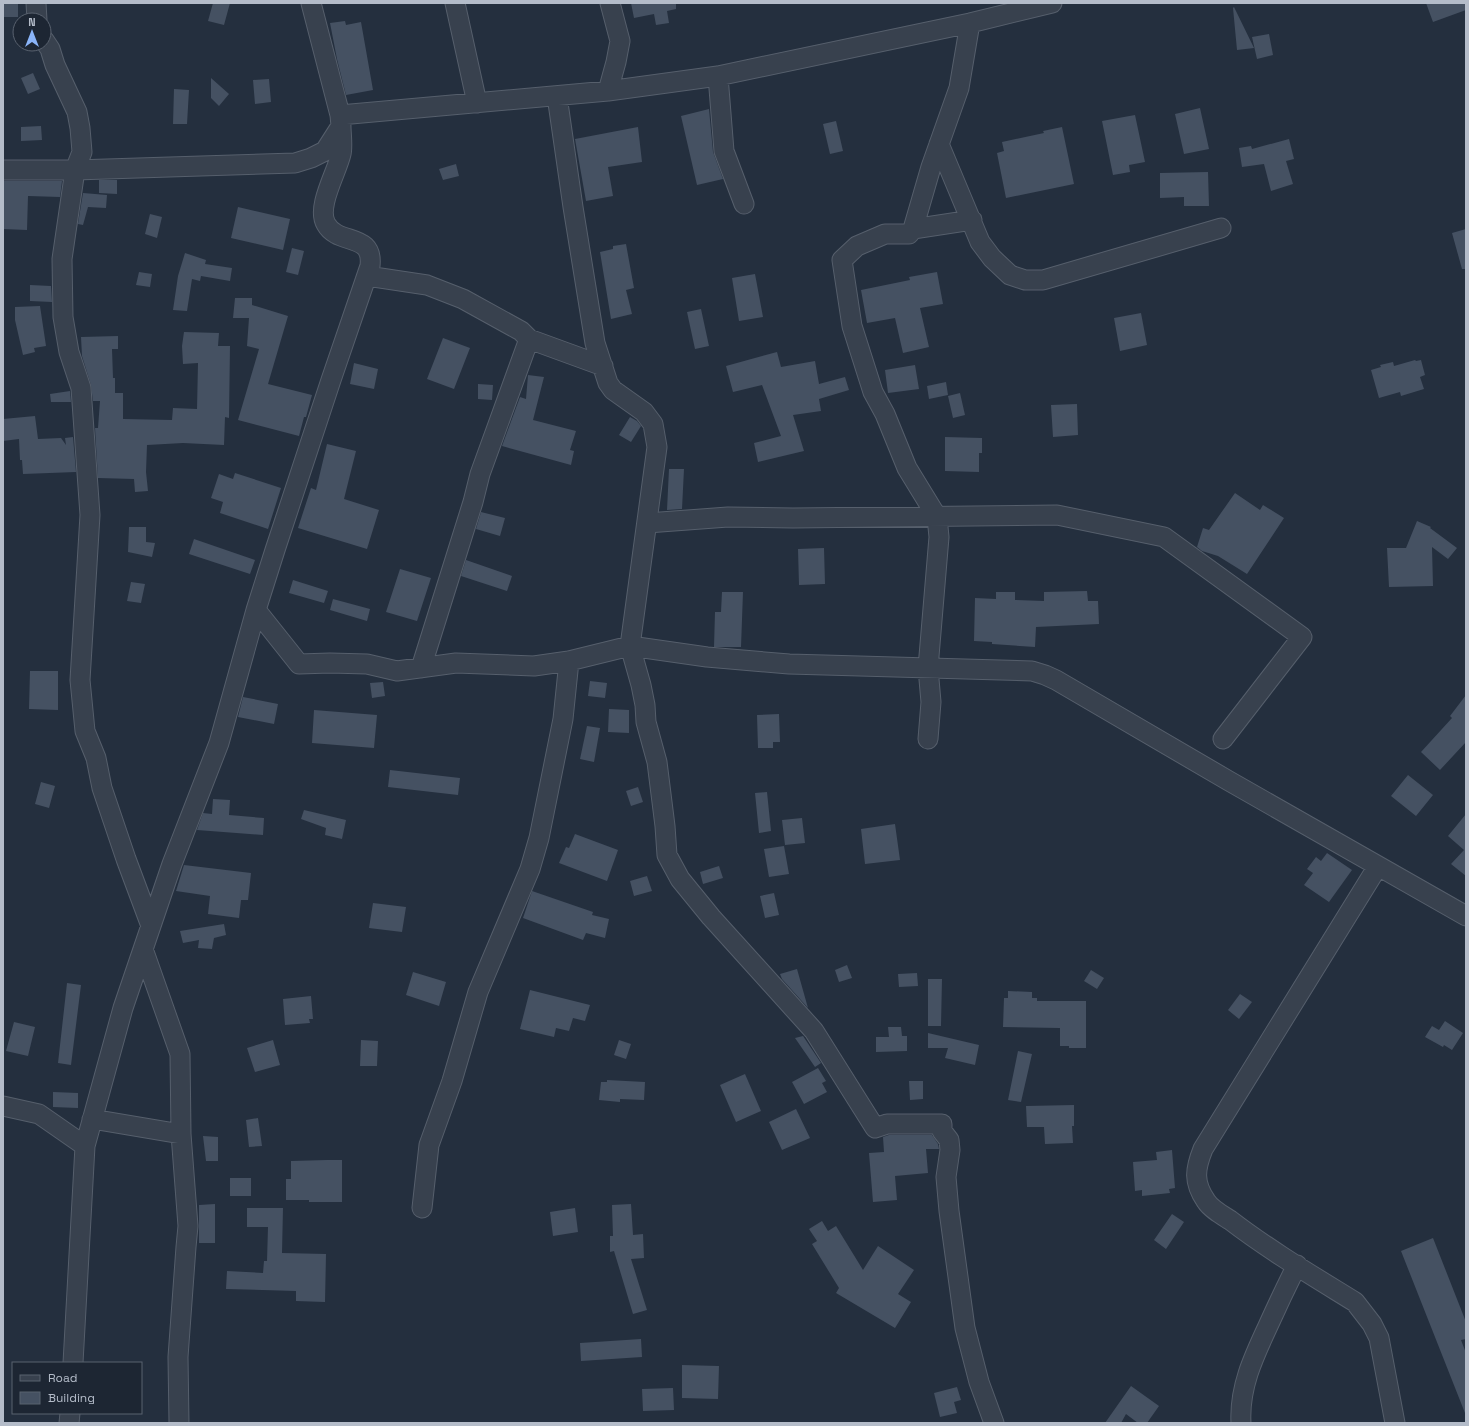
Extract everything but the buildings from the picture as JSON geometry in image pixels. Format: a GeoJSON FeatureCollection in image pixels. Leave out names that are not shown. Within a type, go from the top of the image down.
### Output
{"type":"FeatureCollection","features":[{"type":"Feature","properties":{"kind":"street"},"geometry":{"type":"LineString","coordinates":[[73,1362],[85,1146],[92,1119],[123,1008],[172,864],[219,743],[256,610],[370,266],[370,256],[364,244],[332,232],[326,224],[324,216],[324,208],[330,185],[342,152],[340,121],[311,3]]}},
{"type":"Feature","properties":{"kind":"street"},"geometry":{"type":"LineString","coordinates":[[455,3],[477,102]]}},
{"type":"Feature","properties":{"kind":"street"},"geometry":{"type":"LineString","coordinates":[[608,91],[620,41],[610,3]]}},
{"type":"Feature","properties":{"kind":"street"},"geometry":{"type":"LineString","coordinates":[[340,121],[477,102],[608,91],[718,76],[970,23],[1052,3]]}},
{"type":"Feature","properties":{"kind":"street"},"geometry":{"type":"LineString","coordinates":[[928,739],[931,702],[928,668],[939,537],[937,517],[907,468],[873,392],[852,326],[842,260],[857,246],[885,234],[909,234],[913,229],[939,144],[959,88],[970,23]]}},
{"type":"Feature","properties":{"kind":"street"},"geometry":{"type":"LineString","coordinates":[[51,52],[77,112],[82,152],[75,170],[62,258],[63,317],[68,352],[81,388],[90,515],[80,680],[85,731],[96,758],[102,788],[126,859],[151,926]]}},
{"type":"Feature","properties":{"kind":"street"},"geometry":{"type":"LineString","coordinates":[[718,76],[724,151],[744,204]]}},
{"type":"Feature","properties":{"kind":"street"},"geometry":{"type":"LineString","coordinates":[[557,96],[595,343],[608,383],[613,390],[644,412],[653,424],[657,447],[630,646],[641,685],[646,722],[657,762],[667,855],[680,879],[711,917],[814,1031],[875,1128],[887,1124],[942,1124],[942,1131],[949,1140],[950,1150],[946,1177],[949,1211],[965,1328],[979,1382],[994,1423]]}},
{"type":"Feature","properties":{"kind":"street"},"geometry":{"type":"LineString","coordinates":[[3,170],[75,170],[295,163],[311,158],[325,151],[340,121]]}},
{"type":"Feature","properties":{"kind":"street"},"geometry":{"type":"LineString","coordinates":[[939,144],[980,242],[992,258],[1010,275],[1026,280],[1044,280],[1221,228]]}},
{"type":"Feature","properties":{"kind":"street"},"geometry":{"type":"LineString","coordinates":[[913,229],[972,220]]}},
{"type":"Feature","properties":{"kind":"street"},"geometry":{"type":"LineString","coordinates":[[367,276],[427,284],[463,299],[521,330],[529,339],[603,366]]}},
{"type":"Feature","properties":{"kind":"street"},"geometry":{"type":"LineString","coordinates":[[421,668],[471,510],[480,474],[529,339]]}},
{"type":"Feature","properties":{"kind":"street"},"geometry":{"type":"LineString","coordinates":[[647,523],[728,517],[793,518],[1057,515],[1164,537],[1302,637],[1223,739]]}},
{"type":"Feature","properties":{"kind":"street"},"geometry":{"type":"LineString","coordinates":[[256,610],[299,664],[367,664],[397,671],[456,663],[534,666],[569,661],[630,646],[707,657],[789,664],[1032,671],[1045,675],[1466,916]]}},
{"type":"Feature","properties":{"kind":"street"},"geometry":{"type":"LineString","coordinates":[[422,1208],[429,1145],[452,1081],[478,992],[530,869],[539,838],[563,718],[569,661]]}},
{"type":"Feature","properties":{"kind":"street"},"geometry":{"type":"LineString","coordinates":[[1378,866],[1207,1143],[1197,1164],[1196,1179],[1207,1203],[1245,1232],[1355,1302],[1372,1324],[1379,1338],[1396,1423]]}},
{"type":"Feature","properties":{"kind":"street"},"geometry":{"type":"LineString","coordinates":[[143,949],[180,1054],[181,1134],[188,1226],[178,1357],[179,1423]]}},
{"type":"Feature","properties":{"kind":"street"},"geometry":{"type":"LineString","coordinates":[[3,1106],[39,1114],[85,1146]]}},
{"type":"Feature","properties":{"kind":"street"},"geometry":{"type":"LineString","coordinates":[[92,1119],[181,1134]]}},
{"type":"Feature","properties":{"kind":"street"},"geometry":{"type":"LineString","coordinates":[[1241,1423],[1242,1394],[1247,1375],[1297,1265]]}}]}
